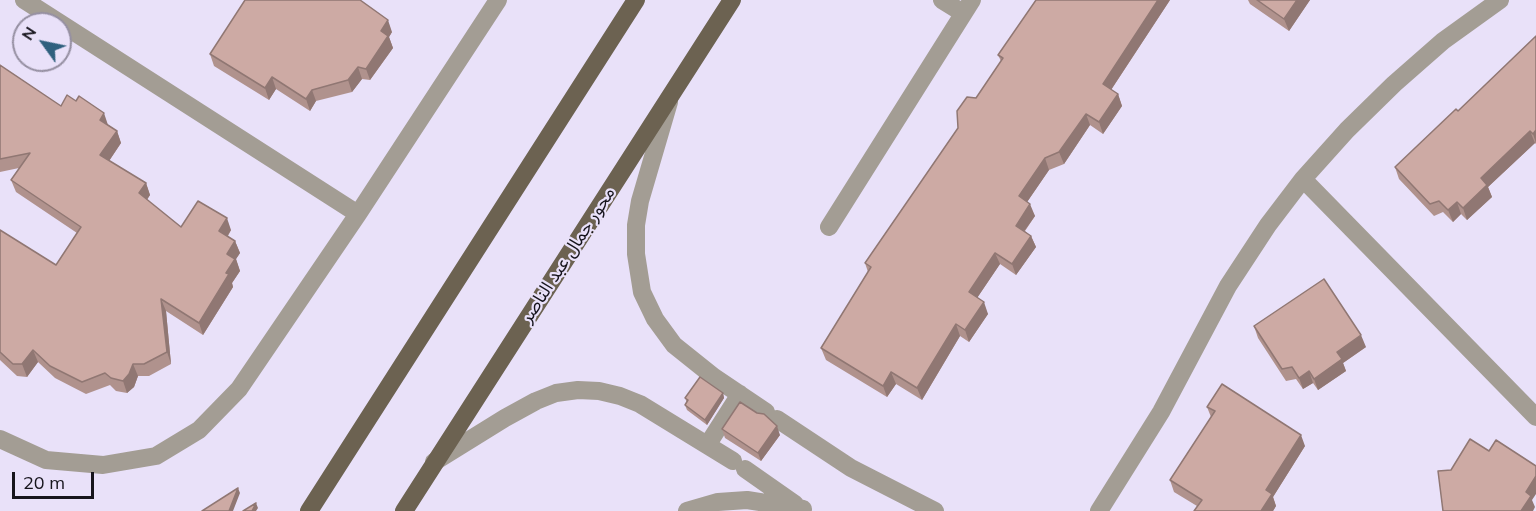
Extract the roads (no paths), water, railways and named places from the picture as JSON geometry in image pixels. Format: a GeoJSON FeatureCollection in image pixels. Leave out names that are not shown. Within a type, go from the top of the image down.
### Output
{"type":"FeatureCollection","features":[{"type":"Feature","properties":{"kind":"main road"},"geometry":{"type":"LineString","coordinates":[[309,511],[636,0]]}},
{"type":"Feature","properties":{"kind":"main road","name":"محور جمال عبد الناصر"},"geometry":{"type":"LineString","coordinates":[[404,511],[732,0]]}},
{"type":"Feature","properties":{"kind":"street"},"geometry":{"type":"LineString","coordinates":[[24,0],[358,214]]}},
{"type":"Feature","properties":{"kind":"street"},"geometry":{"type":"LineString","coordinates":[[0,439],[46,460],[102,465],[156,456],[199,430],[239,389],[358,214],[498,0]]}},
{"type":"Feature","properties":{"kind":"street"},"geometry":{"type":"LineString","coordinates":[[829,227],[968,7],[942,0]]}},
{"type":"Feature","properties":{"kind":"street"},"geometry":{"type":"LineString","coordinates":[[1100,511],[1161,412],[1228,286],[1268,225],[1303,179],[1347,130],[1394,84],[1443,41],[1500,0]]}},
{"type":"Feature","properties":{"kind":"street"},"geometry":{"type":"LineString","coordinates":[[670,98],[640,201],[636,225],[636,254],[642,292],[655,319],[674,345],[699,366],[771,416],[901,504],[935,511]]}},
{"type":"Feature","properties":{"kind":"street"},"geometry":{"type":"LineString","coordinates":[[1303,179],[1536,417]]}},
{"type":"Feature","properties":{"kind":"street"},"geometry":{"type":"LineString","coordinates":[[434,462],[536,401],[556,393],[578,390],[599,391],[640,404],[708,444],[804,510]]}},
{"type":"Feature","properties":{"kind":"street"},"geometry":{"type":"LineString","coordinates":[[708,444],[740,394]]}},
{"type":"Feature","properties":{"kind":"street"},"geometry":{"type":"LineString","coordinates":[[687,511],[718,502],[747,500],[804,510]]}}]}
